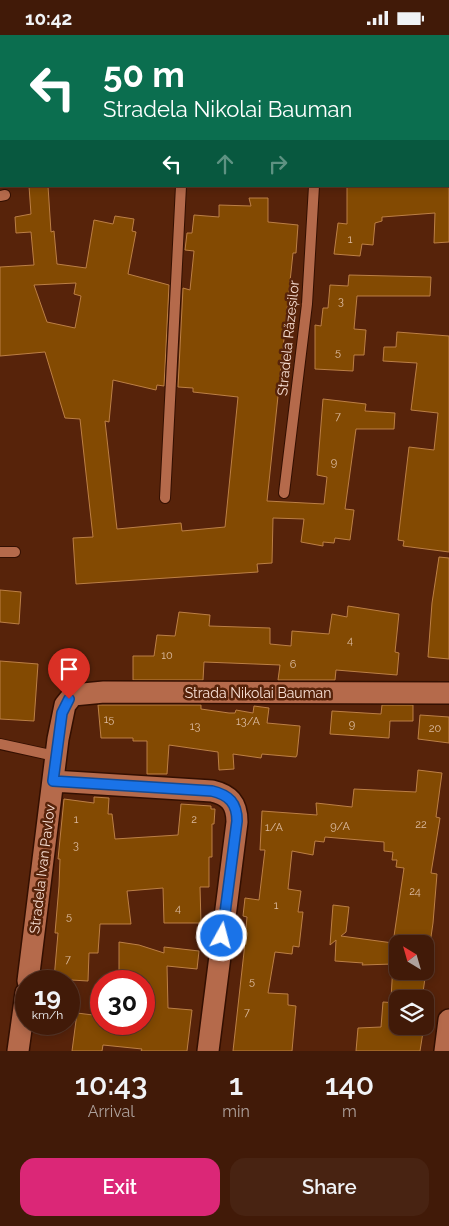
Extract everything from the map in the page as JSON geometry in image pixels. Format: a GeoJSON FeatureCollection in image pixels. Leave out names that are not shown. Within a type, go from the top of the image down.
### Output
{"type":"FeatureCollection","features":[{"type":"Feature","properties":{"kind":"street","name":"Strada Nikolai Bauman"},"geometry":{"type":"LineString","coordinates":[[69,699],[80,693],[104,692],[449,693]]}},
{"type":"Feature","properties":{"kind":"street","name":"Stradela Ivan Pavlov"},"geometry":{"type":"LineString","coordinates":[[29,970],[62,713],[69,699]]}},
{"type":"Feature","properties":{"kind":"street"},"geometry":{"type":"LineString","coordinates":[[53,781],[212,791],[224,794],[232,800],[237,811],[237,821],[208,1051]]}},
{"type":"Feature","properties":{"kind":"street"},"geometry":{"type":"LineString","coordinates":[[445,1051],[449,1020]]}},
{"type":"Feature","properties":{"kind":"street"},"geometry":{"type":"LineString","coordinates":[[18,1051],[20,1035]]}},
{"type":"Feature","properties":{"kind":"lane"},"geometry":{"type":"LineString","coordinates":[[165,498],[181,187]]}},
{"type":"Feature","properties":{"kind":"lane","name":"Stradela Răzeșilor"},"geometry":{"type":"LineString","coordinates":[[284,493],[307,304],[314,187]]}},
{"type":"Feature","properties":{"kind":"lane"},"geometry":{"type":"LineString","coordinates":[[0,552],[14,552]]}},
{"type":"Feature","properties":{"kind":"lane"},"geometry":{"type":"LineString","coordinates":[[0,744],[56,756]]}},
{"type":"Feature","properties":{"kind":"building"},"geometry":{"type":"Polygon","coordinates":[[[29,187],[48,187],[51,232],[54,231],[57,264],[86,268],[94,220],[113,224],[115,216],[134,219],[132,231],[136,232],[128,274],[169,285],[164,386],[157,385],[156,390],[113,380],[109,422],[105,421],[117,529],[181,523],[182,531],[225,527],[238,397],[193,392],[193,388],[178,387],[183,288],[190,290],[194,251],[185,250],[187,233],[192,233],[194,215],[219,217],[219,205],[251,206],[249,198],[268,198],[268,222],[298,225],[296,253],[293,253],[267,501],[324,504],[327,477],[317,475],[323,399],[366,404],[365,411],[395,413],[394,429],[356,429],[345,509],[354,510],[350,540],[335,538],[334,543],[323,542],[323,546],[301,542],[304,519],[273,518],[272,563],[257,564],[258,572],[76,584],[73,538],[93,537],[80,419],[65,418],[45,352],[0,356],[0,267],[34,265],[31,232],[16,233],[15,217],[31,214],[29,187]],[[76,283],[34,285],[47,322],[75,328],[81,296],[74,294],[76,283]]]}},
{"type":"Feature","properties":{"kind":"building"},"geometry":{"type":"Polygon","coordinates":[[[347,187],[449,187],[449,242],[434,243],[435,213],[382,217],[382,221],[375,223],[373,245],[362,244],[360,256],[334,254],[338,223],[347,224],[347,187]]]}},
{"type":"Feature","properties":{"kind":"building"},"geometry":{"type":"Polygon","coordinates":[[[349,275],[431,277],[430,296],[357,296],[354,329],[366,330],[364,355],[354,355],[353,371],[315,369],[315,325],[321,326],[323,308],[328,308],[330,285],[348,286],[349,275]]]}},
{"type":"Feature","properties":{"kind":"building"},"geometry":{"type":"Polygon","coordinates":[[[397,332],[449,336],[449,552],[403,546],[404,541],[398,540],[409,447],[434,450],[438,413],[411,410],[417,363],[383,361],[384,347],[396,347],[397,332]]]}},
{"type":"Feature","properties":{"kind":"building"},"geometry":{"type":"Polygon","coordinates":[[[439,557],[449,558],[449,659],[428,657],[432,603],[439,557]]]}},
{"type":"Feature","properties":{"kind":"building"},"geometry":{"type":"Polygon","coordinates":[[[0,590],[21,592],[19,624],[0,622],[0,590]]]}},
{"type":"Feature","properties":{"kind":"building"},"geometry":{"type":"Polygon","coordinates":[[[348,606],[399,614],[395,652],[399,653],[397,675],[336,670],[335,680],[278,680],[280,665],[204,662],[203,680],[133,680],[133,656],[154,656],[157,635],[175,636],[179,612],[210,615],[209,626],[270,628],[270,644],[291,646],[292,631],[329,634],[332,614],[347,617],[348,606]]]}},
{"type":"Feature","properties":{"kind":"building"},"geometry":{"type":"Polygon","coordinates":[[[0,661],[38,664],[34,721],[0,719],[0,661]]]}},
{"type":"Feature","properties":{"kind":"building"},"geometry":{"type":"Polygon","coordinates":[[[98,705],[201,705],[201,709],[229,713],[235,713],[236,710],[253,713],[254,706],[269,708],[267,723],[300,726],[297,755],[296,757],[262,754],[261,758],[233,754],[234,769],[219,770],[218,752],[169,745],[167,774],[147,774],[147,741],[133,741],[133,738],[101,738],[98,705]]]}},
{"type":"Feature","properties":{"kind":"building"},"geometry":{"type":"Polygon","coordinates":[[[382,705],[413,705],[413,721],[390,721],[389,738],[330,734],[332,711],[381,714],[382,705]]]}},
{"type":"Feature","properties":{"kind":"building"},"geometry":{"type":"Polygon","coordinates":[[[420,715],[449,717],[449,743],[418,739],[420,715]]]}},
{"type":"Feature","properties":{"kind":"building"},"geometry":{"type":"Polygon","coordinates":[[[418,770],[442,773],[436,817],[440,818],[431,873],[437,874],[431,935],[394,935],[404,868],[396,867],[397,860],[392,860],[393,852],[384,851],[384,842],[325,837],[324,842],[315,841],[313,855],[292,851],[288,889],[301,891],[298,912],[303,912],[299,947],[293,946],[292,954],[275,952],[268,993],[288,994],[288,1005],[296,1006],[292,1051],[233,1051],[247,917],[243,916],[245,898],[259,900],[265,850],[260,850],[262,811],[317,815],[316,803],[352,807],[354,789],[416,792],[418,770]]]}},
{"type":"Feature","properties":{"kind":"building"},"geometry":{"type":"Polygon","coordinates":[[[94,797],[109,798],[108,814],[112,814],[115,839],[178,835],[181,804],[211,806],[211,809],[215,809],[214,824],[212,824],[212,857],[209,857],[209,887],[200,887],[201,923],[164,923],[163,888],[127,891],[131,924],[100,924],[98,953],[89,953],[88,981],[80,981],[80,970],[55,970],[58,933],[55,933],[59,886],[60,859],[58,859],[64,799],[94,803],[94,797]]]}},
{"type":"Feature","properties":{"kind":"building"},"geometry":{"type":"Polygon","coordinates":[[[333,905],[349,907],[346,932],[341,936],[389,942],[389,964],[362,965],[363,963],[335,961],[336,940],[330,945],[333,905]]]}},
{"type":"Feature","properties":{"kind":"building"},"geometry":{"type":"Polygon","coordinates":[[[119,942],[139,945],[164,953],[164,947],[199,951],[197,969],[167,966],[168,1008],[192,1010],[187,1051],[141,1051],[142,1049],[103,1045],[102,1051],[72,1051],[74,1035],[80,1035],[80,1013],[90,1015],[90,1035],[155,1035],[155,970],[119,970],[119,942]]]}},
{"type":"Feature","properties":{"kind":"building"},"geometry":{"type":"Polygon","coordinates":[[[392,980],[425,980],[423,990],[392,990],[392,980]]]}},
{"type":"Feature","properties":{"kind":"building"},"geometry":{"type":"Polygon","coordinates":[[[383,1002],[389,1002],[389,1035],[423,1035],[420,1051],[356,1051],[358,1028],[381,1027],[383,1002]]]}},
{"type":"Feature","properties":{"kind":"route"},"geometry":{"type":"LineString","coordinates":[[69,699],[62,713],[53,781],[212,791],[224,794],[232,800],[237,811],[237,821],[222,936]]}}]}
